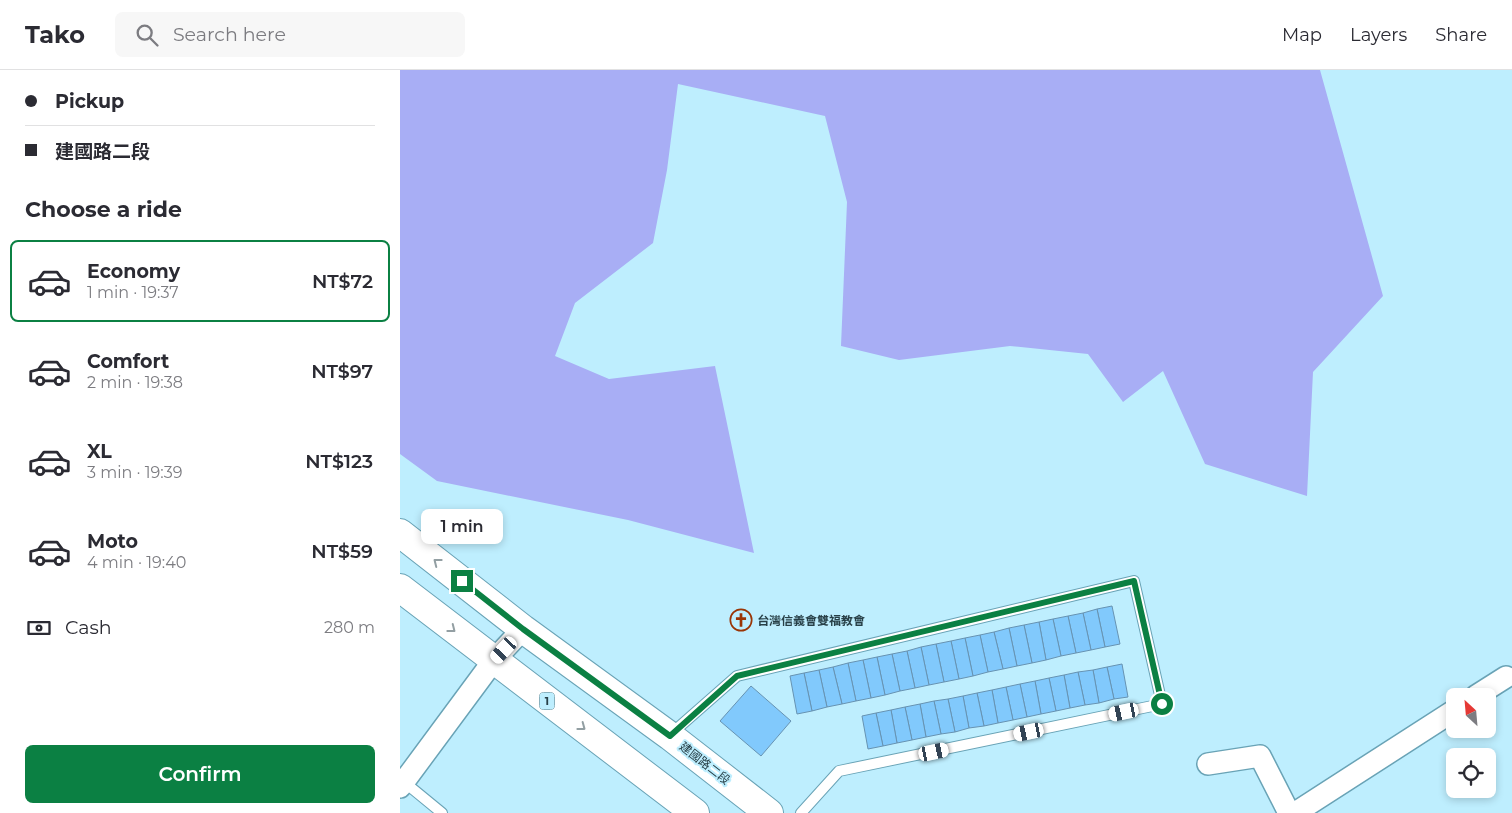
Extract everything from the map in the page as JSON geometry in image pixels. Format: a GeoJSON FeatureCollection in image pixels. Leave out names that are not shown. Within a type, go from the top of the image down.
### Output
{"type":"FeatureCollection","features":[{"type":"Feature","properties":{"kind":"main road","name":"建國路二段"},"geometry":{"type":"LineString","coordinates":[[400,533],[523,629],[670,736],[769,813]]}},
{"type":"Feature","properties":{"kind":"main road","name":"1"},"geometry":{"type":"LineString","coordinates":[[400,588],[695,813]]}},
{"type":"Feature","properties":{"kind":"street"},"geometry":{"type":"LineString","coordinates":[[401,783],[494,660],[523,629]]}},
{"type":"Feature","properties":{"kind":"street"},"geometry":{"type":"LineString","coordinates":[[1489,688],[1506,677]]}},
{"type":"Feature","properties":{"kind":"street"},"geometry":{"type":"LineString","coordinates":[[1295,813],[1446,716]]}},
{"type":"Feature","properties":{"kind":"street"},"geometry":{"type":"LineString","coordinates":[[1208,764],[1260,756],[1290,813]]}},
{"type":"Feature","properties":{"kind":"lane"},"geometry":{"type":"LineString","coordinates":[[670,736],[737,676],[1134,581],[1162,704],[838,772],[801,813]]}},
{"type":"Feature","properties":{"kind":"lane"},"geometry":{"type":"LineString","coordinates":[[401,783],[442,813]]}},
{"type":"Feature","properties":{"kind":"shaded area"},"geometry":{"type":"Polygon","coordinates":[[[400,70],[1320,70],[1383,296],[1313,372],[1307,496],[1205,464],[1163,371],[1123,402],[1088,354],[1010,346],[899,360],[841,346],[847,202],[825,116],[678,84],[667,170],[653,243],[575,303],[555,356],[609,379],[715,366],[754,553],[628,520],[437,481],[400,454],[400,70]]]}},
{"type":"Feature","properties":{"kind":"building"},"geometry":{"type":"Polygon","coordinates":[[[1112,606],[1120,644],[1105,647],[1097,609],[1112,606]]]}},
{"type":"Feature","properties":{"kind":"building"},"geometry":{"type":"Polygon","coordinates":[[[1097,609],[1105,647],[1091,650],[1083,613],[1097,609]]]}},
{"type":"Feature","properties":{"kind":"building"},"geometry":{"type":"Polygon","coordinates":[[[1083,613],[1091,650],[1076,653],[1068,616],[1083,613]]]}},
{"type":"Feature","properties":{"kind":"building"},"geometry":{"type":"Polygon","coordinates":[[[1068,616],[1076,653],[1061,656],[1053,619],[1068,616]]]}},
{"type":"Feature","properties":{"kind":"building"},"geometry":{"type":"Polygon","coordinates":[[[1053,619],[1061,656],[1046,660],[1039,622],[1053,619]]]}},
{"type":"Feature","properties":{"kind":"building"},"geometry":{"type":"Polygon","coordinates":[[[1039,622],[1046,660],[1032,663],[1024,625],[1039,622]]]}},
{"type":"Feature","properties":{"kind":"building"},"geometry":{"type":"Polygon","coordinates":[[[1024,625],[1032,663],[1017,666],[1009,628],[1024,625]]]}},
{"type":"Feature","properties":{"kind":"building"},"geometry":{"type":"Polygon","coordinates":[[[1009,628],[1017,666],[1003,669],[994,632],[1009,628]]]}},
{"type":"Feature","properties":{"kind":"building"},"geometry":{"type":"Polygon","coordinates":[[[994,632],[1003,669],[988,672],[980,635],[994,632]]]}},
{"type":"Feature","properties":{"kind":"building"},"geometry":{"type":"Polygon","coordinates":[[[980,635],[988,672],[973,676],[965,638],[980,635]]]}},
{"type":"Feature","properties":{"kind":"building"},"geometry":{"type":"Polygon","coordinates":[[[965,638],[973,676],[959,679],[951,641],[965,638]]]}},
{"type":"Feature","properties":{"kind":"building"},"geometry":{"type":"Polygon","coordinates":[[[951,641],[959,679],[944,682],[936,644],[951,641]]]}},
{"type":"Feature","properties":{"kind":"building"},"geometry":{"type":"Polygon","coordinates":[[[936,644],[944,682],[929,685],[921,647],[936,644]]]}},
{"type":"Feature","properties":{"kind":"building"},"geometry":{"type":"Polygon","coordinates":[[[921,647],[929,685],[915,688],[907,651],[921,647]]]}},
{"type":"Feature","properties":{"kind":"building"},"geometry":{"type":"Polygon","coordinates":[[[907,651],[915,688],[900,691],[892,654],[907,651]]]}},
{"type":"Feature","properties":{"kind":"building"},"geometry":{"type":"Polygon","coordinates":[[[892,654],[900,691],[885,695],[877,657],[892,654]]]}},
{"type":"Feature","properties":{"kind":"building"},"geometry":{"type":"Polygon","coordinates":[[[877,657],[885,695],[871,698],[863,660],[877,657]]]}},
{"type":"Feature","properties":{"kind":"building"},"geometry":{"type":"Polygon","coordinates":[[[863,660],[871,698],[856,701],[848,663],[863,660]]]}},
{"type":"Feature","properties":{"kind":"building"},"geometry":{"type":"Polygon","coordinates":[[[848,663],[856,701],[842,704],[833,667],[848,663]]]}},
{"type":"Feature","properties":{"kind":"building"},"geometry":{"type":"Polygon","coordinates":[[[1122,664],[1128,697],[1114,699],[1107,667],[1122,664]]]}},
{"type":"Feature","properties":{"kind":"building"},"geometry":{"type":"Polygon","coordinates":[[[833,667],[842,704],[827,707],[819,670],[833,667]]]}},
{"type":"Feature","properties":{"kind":"building"},"geometry":{"type":"Polygon","coordinates":[[[1107,667],[1114,699],[1099,703],[1093,670],[1107,667]]]}},
{"type":"Feature","properties":{"kind":"building"},"geometry":{"type":"Polygon","coordinates":[[[819,670],[827,707],[812,711],[804,673],[819,670]]]}},
{"type":"Feature","properties":{"kind":"building"},"geometry":{"type":"Polygon","coordinates":[[[1093,670],[1099,703],[1085,705],[1078,672],[1093,670]]]}},
{"type":"Feature","properties":{"kind":"building"},"geometry":{"type":"Polygon","coordinates":[[[1078,672],[1085,705],[1070,708],[1064,675],[1078,672]]]}},
{"type":"Feature","properties":{"kind":"building"},"geometry":{"type":"Polygon","coordinates":[[[804,673],[812,711],[797,714],[790,676],[804,673]]]}},
{"type":"Feature","properties":{"kind":"building"},"geometry":{"type":"Polygon","coordinates":[[[1064,675],[1070,708],[1056,711],[1049,678],[1064,675]]]}},
{"type":"Feature","properties":{"kind":"building"},"geometry":{"type":"Polygon","coordinates":[[[1049,678],[1056,711],[1041,714],[1035,681],[1049,678]]]}},
{"type":"Feature","properties":{"kind":"building"},"geometry":{"type":"Polygon","coordinates":[[[1035,681],[1041,714],[1027,717],[1020,684],[1035,681]]]}},
{"type":"Feature","properties":{"kind":"building"},"geometry":{"type":"Polygon","coordinates":[[[1020,684],[1027,717],[1013,720],[1006,687],[1020,684]]]}},
{"type":"Feature","properties":{"kind":"building"},"geometry":{"type":"Polygon","coordinates":[[[751,686],[791,721],[761,756],[720,721],[751,686]]]}},
{"type":"Feature","properties":{"kind":"building"},"geometry":{"type":"Polygon","coordinates":[[[1006,687],[1013,720],[998,723],[992,690],[1006,687]]]}},
{"type":"Feature","properties":{"kind":"building"},"geometry":{"type":"Polygon","coordinates":[[[992,690],[998,723],[984,726],[977,693],[992,690]]]}},
{"type":"Feature","properties":{"kind":"building"},"geometry":{"type":"Polygon","coordinates":[[[977,693],[984,726],[969,728],[963,696],[977,693]]]}},
{"type":"Feature","properties":{"kind":"building"},"geometry":{"type":"Polygon","coordinates":[[[963,696],[969,728],[955,732],[948,699],[963,696]]]}},
{"type":"Feature","properties":{"kind":"building"},"geometry":{"type":"Polygon","coordinates":[[[948,699],[955,732],[941,734],[934,701],[948,699]]]}},
{"type":"Feature","properties":{"kind":"building"},"geometry":{"type":"Polygon","coordinates":[[[934,701],[941,734],[926,737],[920,704],[934,701]]]}},
{"type":"Feature","properties":{"kind":"building"},"geometry":{"type":"Polygon","coordinates":[[[920,704],[926,737],[912,740],[905,707],[920,704]]]}},
{"type":"Feature","properties":{"kind":"building"},"geometry":{"type":"Polygon","coordinates":[[[905,707],[912,740],[897,743],[891,710],[905,707]]]}},
{"type":"Feature","properties":{"kind":"building"},"geometry":{"type":"Polygon","coordinates":[[[891,710],[897,743],[883,746],[876,713],[891,710]]]}},
{"type":"Feature","properties":{"kind":"building"},"geometry":{"type":"Polygon","coordinates":[[[876,713],[883,746],[868,749],[862,716],[876,713]]]}},
{"type":"Feature","properties":{"kind":"place","name":"台灣信義會雙福教會"},"geometry":{"type":"Point","coordinates":[741,620]}},
{"type":"Feature","properties":{"kind":"route"},"geometry":{"type":"LineString","coordinates":[[462,581],[523,629],[670,736],[737,676],[1134,581],[1162,704]]}}]}
